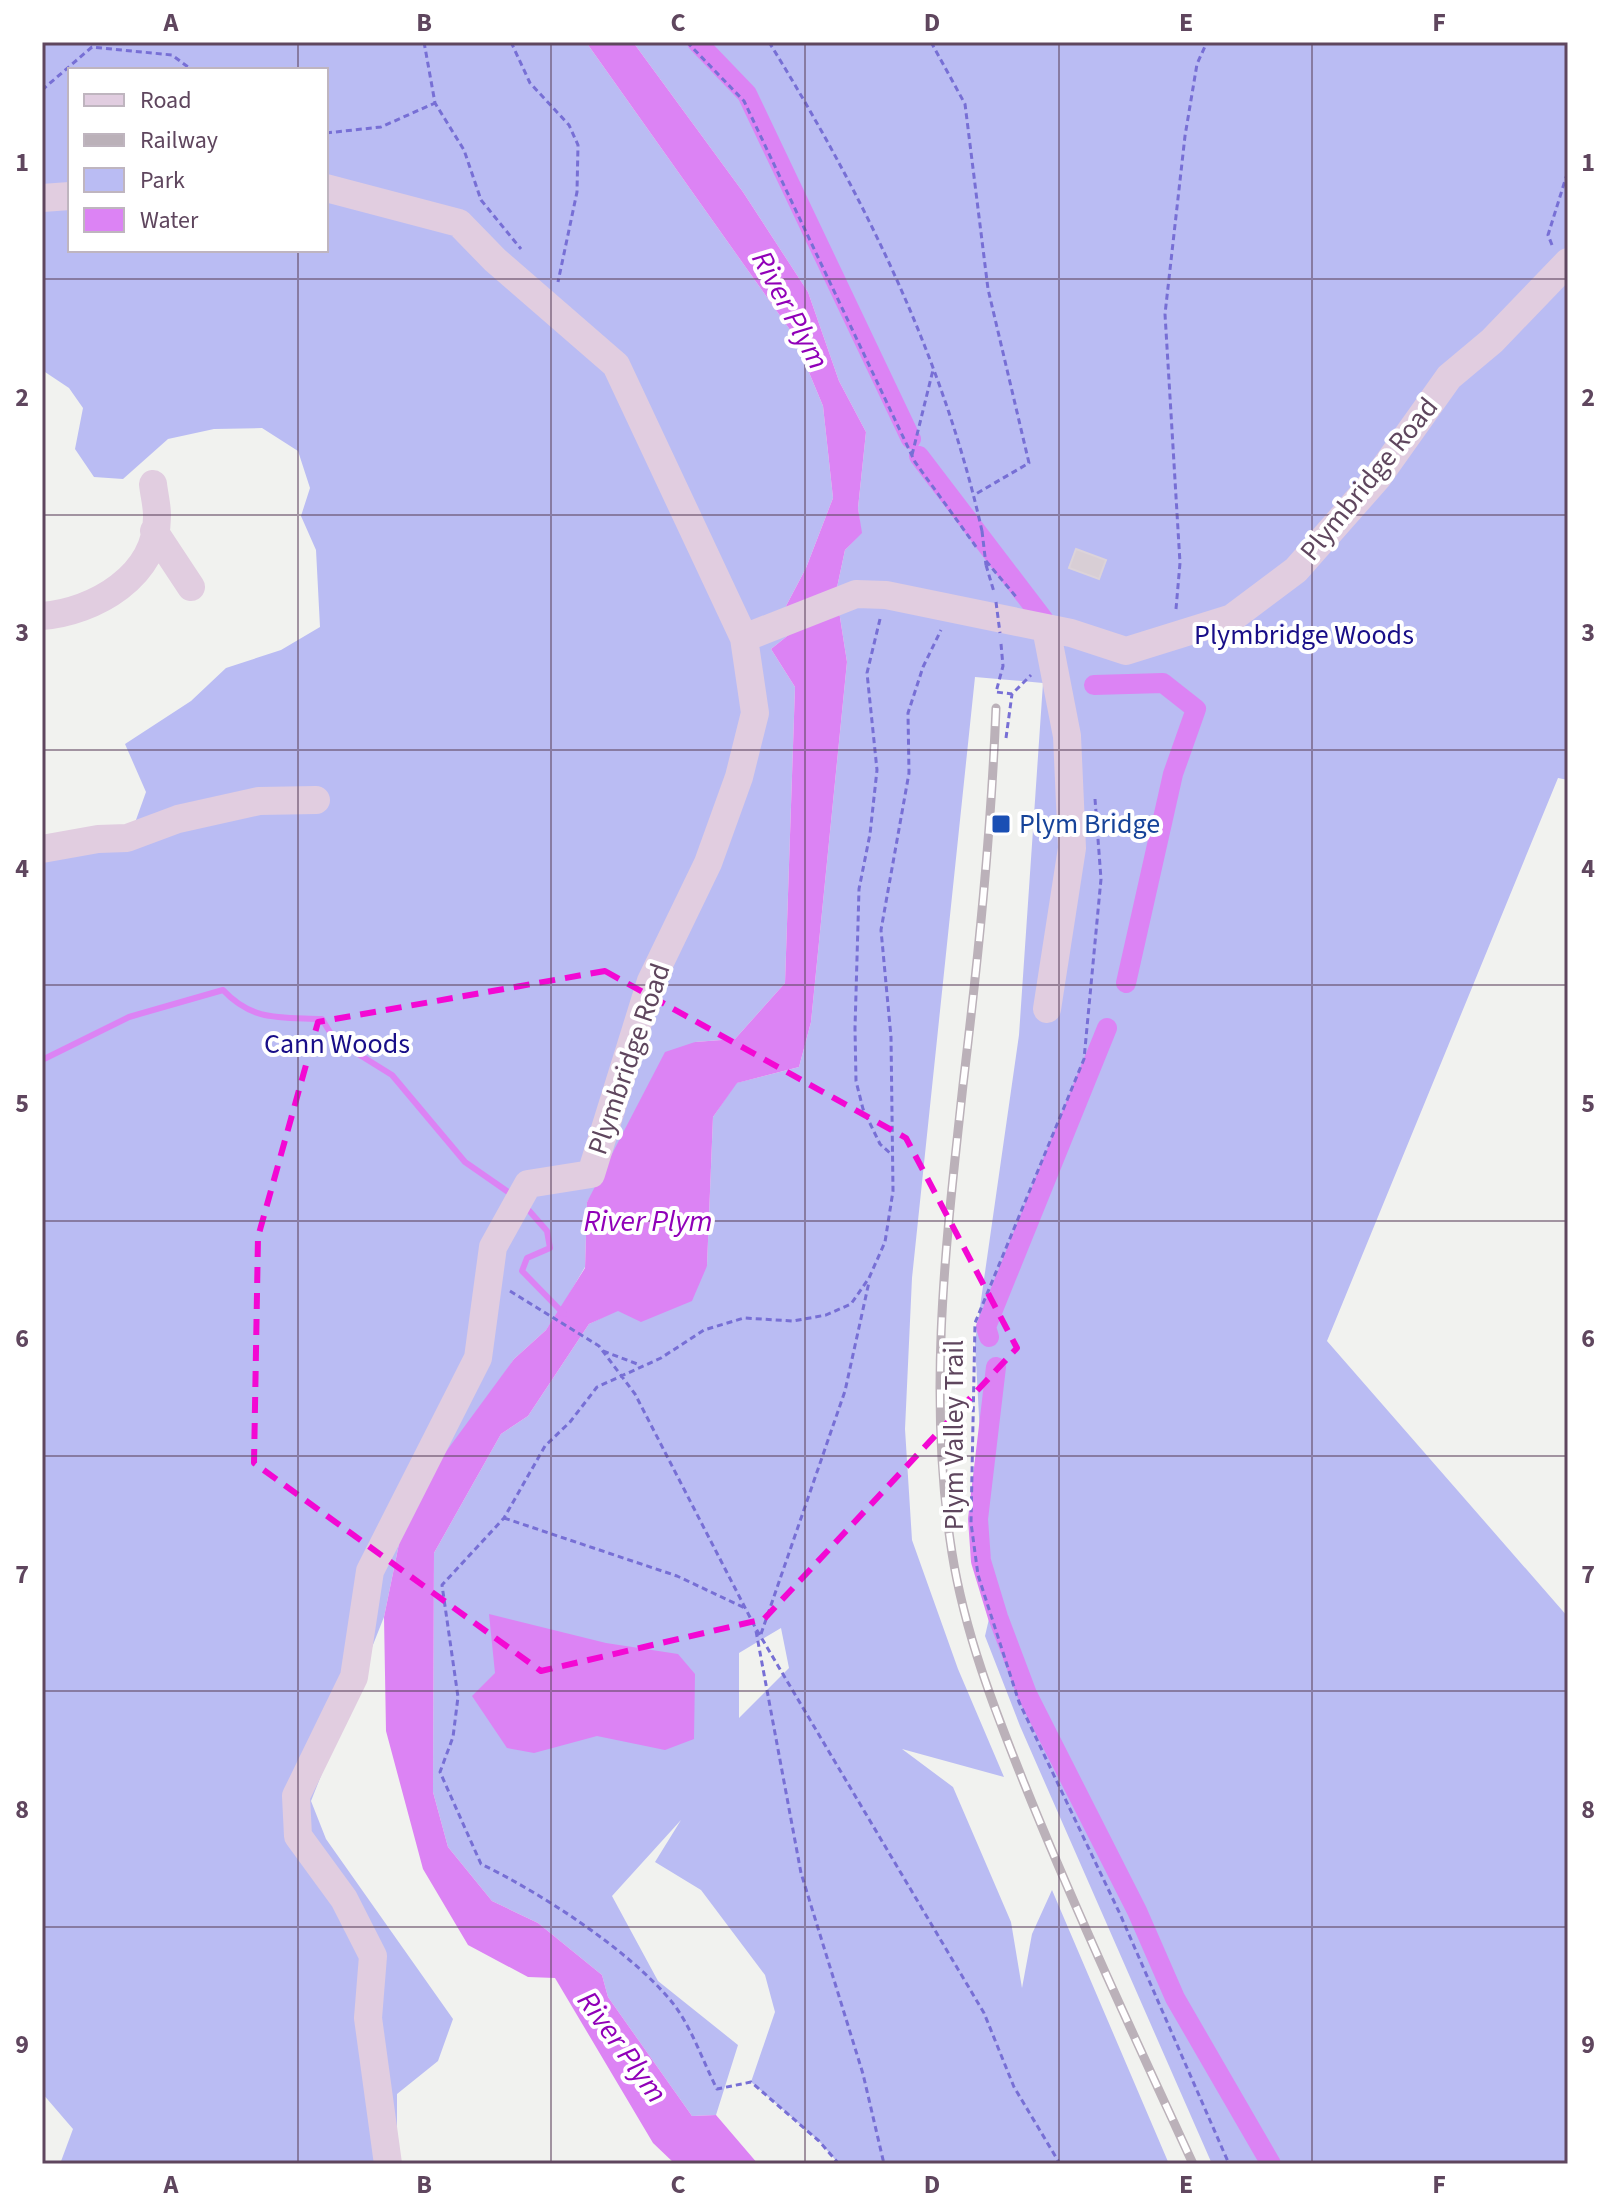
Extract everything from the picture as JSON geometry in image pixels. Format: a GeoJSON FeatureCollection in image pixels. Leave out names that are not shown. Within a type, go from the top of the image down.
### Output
{"type":"FeatureCollection","features":[{"type":"Feature","properties":{"kind":"street","name":"Plymbridge Road"},"geometry":{"type":"LineString","coordinates":[[328,189],[459,223],[616,365],[744,638],[744,683],[755,713],[739,777],[708,863],[651,981],[591,1174],[528,1184],[493,1247],[478,1358],[370,1571],[354,1677],[296,1796],[298,1836],[344,1899],[373,1956],[368,2018],[388,2164]]}},
{"type":"Feature","properties":{"kind":"street"},"geometry":{"type":"LineString","coordinates":[[42,198],[68,196]]}},
{"type":"Feature","properties":{"kind":"street","name":"Plymbridge Road"},"geometry":{"type":"LineString","coordinates":[[744,638],[856,594],[886,595],[1046,628],[1126,651],[1232,618],[1296,570],[1378,477],[1449,377],[1492,341],[1565,265]]}},
{"type":"Feature","properties":{"kind":"street"},"geometry":{"type":"LineString","coordinates":[[42,616],[65,614],[105,599],[131,578],[149,547],[158,517],[153,484]]}},
{"type":"Feature","properties":{"kind":"street"},"geometry":{"type":"LineString","coordinates":[[154,531],[191,587]]}},
{"type":"Feature","properties":{"kind":"street"},"geometry":{"type":"LineString","coordinates":[[1046,628],[1067,736],[1072,848],[1047,1009]]}},
{"type":"Feature","properties":{"kind":"street"},"geometry":{"type":"LineString","coordinates":[[42,849],[98,839],[127,838],[178,819],[259,801],[316,800]]}},
{"type":"Feature","properties":{"kind":"path"},"geometry":{"type":"LineString","coordinates":[[424,42],[435,103],[464,150],[481,200],[528,258]]}},
{"type":"Feature","properties":{"kind":"path"},"geometry":{"type":"LineString","coordinates":[[511,42],[530,83],[569,125],[578,145],[577,192],[551,309]]}},
{"type":"Feature","properties":{"kind":"path"},"geometry":{"type":"LineString","coordinates":[[687,42],[744,101],[912,455],[977,548]]}},
{"type":"Feature","properties":{"kind":"path"},"geometry":{"type":"LineString","coordinates":[[769,42],[832,150],[893,268],[933,370],[974,495],[996,602],[1003,666],[996,692],[1012,694],[1026,684],[1036,666],[1052,668]]}},
{"type":"Feature","properties":{"kind":"path"},"geometry":{"type":"LineString","coordinates":[[931,42],[965,104],[988,289],[1029,463],[974,495]]}},
{"type":"Feature","properties":{"kind":"path"},"geometry":{"type":"LineString","coordinates":[[1174,638],[1180,563],[1165,314],[1185,136],[1197,64],[1207,42]]}},
{"type":"Feature","properties":{"kind":"path"},"geometry":{"type":"LineString","coordinates":[[42,90],[92,47],[172,55],[189,68]]}},
{"type":"Feature","properties":{"kind":"path"},"geometry":{"type":"LineString","coordinates":[[328,133],[381,127],[435,103]]}},
{"type":"Feature","properties":{"kind":"path"},"geometry":{"type":"LineString","coordinates":[[1565,265],[1548,235],[1568,171]]}},
{"type":"Feature","properties":{"kind":"path"},"geometry":{"type":"LineString","coordinates":[[912,455],[933,370]]}},
{"type":"Feature","properties":{"kind":"path"},"geometry":{"type":"LineString","coordinates":[[986,563],[1022,603]]}},
{"type":"Feature","properties":{"kind":"path"},"geometry":{"type":"LineString","coordinates":[[886,595],[867,673],[877,770],[870,834],[859,889],[855,1028],[856,1081],[863,1109],[880,1144],[891,1154]]}},
{"type":"Feature","properties":{"kind":"path"},"geometry":{"type":"LineString","coordinates":[[839,2164],[819,2141],[751,2082],[717,2089],[673,2002],[622,1955],[523,1884],[481,1864],[440,1772],[453,1737],[458,1697],[442,1585],[504,1518],[545,1446],[570,1422],[597,1387],[661,1358],[704,1330],[744,1318],[793,1321],[826,1315],[851,1304],[869,1278],[885,1242],[893,1191],[891,1037],[881,930],[909,773],[908,713],[923,667],[951,608]]}},
{"type":"Feature","properties":{"kind":"path"},"geometry":{"type":"LineString","coordinates":[[1006,738],[1012,694]]}},
{"type":"Feature","properties":{"kind":"path","name":"Plym Valley Trail"},"geometry":{"type":"LineString","coordinates":[[1094,790],[1101,879],[1084,1059],[975,1323],[971,1523],[978,1575],[1019,1702],[1120,1914],[1229,2164]]}},
{"type":"Feature","properties":{"kind":"path"},"geometry":{"type":"LineString","coordinates":[[760,1636],[845,1391],[869,1278]]}},
{"type":"Feature","properties":{"kind":"path"},"geometry":{"type":"LineString","coordinates":[[529,1303],[599,1346],[635,1394],[755,1627],[984,2013],[1014,2087],[1060,2164]]}},
{"type":"Feature","properties":{"kind":"path"},"geometry":{"type":"LineString","coordinates":[[603,1351],[640,1365]]}},
{"type":"Feature","properties":{"kind":"path"},"geometry":{"type":"LineString","coordinates":[[504,1518],[677,1576],[745,1608]]}},
{"type":"Feature","properties":{"kind":"path"},"geometry":{"type":"LineString","coordinates":[[755,1627],[801,1873],[863,2074],[884,2164]]}},
{"type":"Feature","properties":{"kind":"highlighted area"},"geometry":{"type":"Polygon","coordinates":[[[605,971],[906,1138],[1017,1348],[764,1619],[541,1671],[254,1463],[258,1237],[318,1022],[605,971]]]}},
{"type":"Feature","properties":{"kind":"green space","name":"Cann Woods"},"geometry":{"type":"Polygon","coordinates":[[[42,42],[586,42],[793,334],[823,406],[833,498],[806,568],[786,606],[791,633],[771,649],[795,687],[785,983],[735,1039],[695,1042],[587,1202],[585,1267],[546,1330],[514,1359],[401,1534],[384,1617],[311,1801],[326,1839],[453,2019],[438,2061],[397,2094],[397,2164],[60,2164],[73,2129],[42,2093],[42,837],[132,831],[146,792],[125,744],[191,701],[226,668],[281,650],[320,627],[316,550],[301,516],[310,488],[298,451],[262,428],[214,429],[168,439],[123,479],[94,477],[75,449],[83,408],[69,388],[42,370],[42,42]]]}},
{"type":"Feature","properties":{"kind":"green space","name":"Plymbridge Woods"},"geometry":{"type":"Polygon","coordinates":[[[633,42],[1568,42],[1568,780],[1558,778],[1327,1341],[1568,1617],[1568,2164],[1212,2164],[1020,1726],[985,1636],[995,1593],[984,1510],[975,1342],[1019,1035],[1043,683],[975,677],[912,1278],[905,1429],[912,1540],[958,1669],[1004,1777],[902,1749],[953,1787],[1011,1922],[1022,1988],[1032,1934],[1052,1890],[1169,2164],[839,2164],[819,2141],[751,2082],[775,2012],[765,1975],[701,1890],[655,1862],[681,1820],[612,1896],[658,1981],[738,2045],[716,2115],[692,2116],[608,1997],[602,1975],[538,1923],[492,1901],[448,1847],[433,1792],[434,1553],[501,1434],[528,1416],[589,1324],[707,1266],[713,1117],[736,1083],[799,1067],[811,1022],[847,662],[836,592],[845,550],[861,533],[858,508],[866,432],[839,381],[808,292],[743,192],[633,42]],[[781,1628],[739,1653],[739,1718],[789,1668],[781,1628]]]}},
{"type":"Feature","properties":{"kind":"water","name":"River Plym"},"geometry":{"type":"Polygon","coordinates":[[[586,42],[633,42],[743,192],[808,292],[839,381],[866,432],[858,508],[862,533],[845,550],[836,592],[847,662],[811,1022],[799,1067],[737,1083],[713,1117],[707,1266],[692,1301],[641,1322],[618,1311],[589,1324],[528,1416],[501,1434],[434,1553],[433,1792],[448,1847],[492,1901],[538,1923],[602,1975],[608,1997],[692,2116],[716,2115],[758,2164],[675,2164],[653,2143],[555,1978],[528,1977],[468,1945],[423,1869],[386,1731],[384,1617],[401,1534],[434,1468],[514,1359],[546,1330],[585,1268],[587,1202],[665,1052],[695,1042],[735,1039],[785,983],[795,687],[771,649],[791,633],[786,606],[806,568],[833,498],[823,406],[793,334],[586,42]]]}},
{"type":"Feature","properties":{"kind":"water"},"geometry":{"type":"Polygon","coordinates":[[[489,1614],[606,1643],[678,1654],[695,1674],[694,1739],[665,1750],[597,1736],[534,1753],[507,1748],[472,1696],[495,1673],[489,1614]]]}},
{"type":"Feature","properties":{"kind":"building"},"geometry":{"type":"Polygon","coordinates":[[[1076,549],[1106,560],[1099,579],[1069,568],[1076,549]]]}},
{"type":"Feature","properties":{"kind":"waterway"},"geometry":{"type":"LineString","coordinates":[[697,42],[747,94],[911,439]]}},
{"type":"Feature","properties":{"kind":"waterway"},"geometry":{"type":"LineString","coordinates":[[919,456],[1044,620]]}},
{"type":"Feature","properties":{"kind":"waterway"},"geometry":{"type":"LineString","coordinates":[[1094,685],[1163,683],[1196,709],[1173,774],[1126,983]]}},
{"type":"Feature","properties":{"kind":"waterway"},"geometry":{"type":"LineString","coordinates":[[42,1060],[129,1017],[223,990],[245,1008],[257,1013],[322,1019],[334,1039],[392,1075],[465,1162],[514,1196]]}},
{"type":"Feature","properties":{"kind":"waterway"},"geometry":{"type":"LineString","coordinates":[[989,1337],[986,1327],[1107,1028]]}},
{"type":"Feature","properties":{"kind":"waterway"},"geometry":{"type":"LineString","coordinates":[[525,1206],[547,1231],[550,1248],[527,1258],[522,1271],[564,1314]]}},
{"type":"Feature","properties":{"kind":"waterway"},"geometry":{"type":"LineString","coordinates":[[996,1367],[978,1519],[981,1561],[998,1617],[1027,1694],[1137,1911],[1175,1998],[1271,2164]]}},
{"type":"Feature","properties":{"kind":"railway"},"geometry":{"type":"LineString","coordinates":[[996,708],[983,897],[945,1260],[941,1435],[952,1553],[973,1642],[1013,1755],[1085,1927],[1193,2164]]}},
{"type":"Feature","properties":{"kind":"place","name":"Plym Bridge"},"geometry":{"type":"Point","coordinates":[1001,824]}}]}
